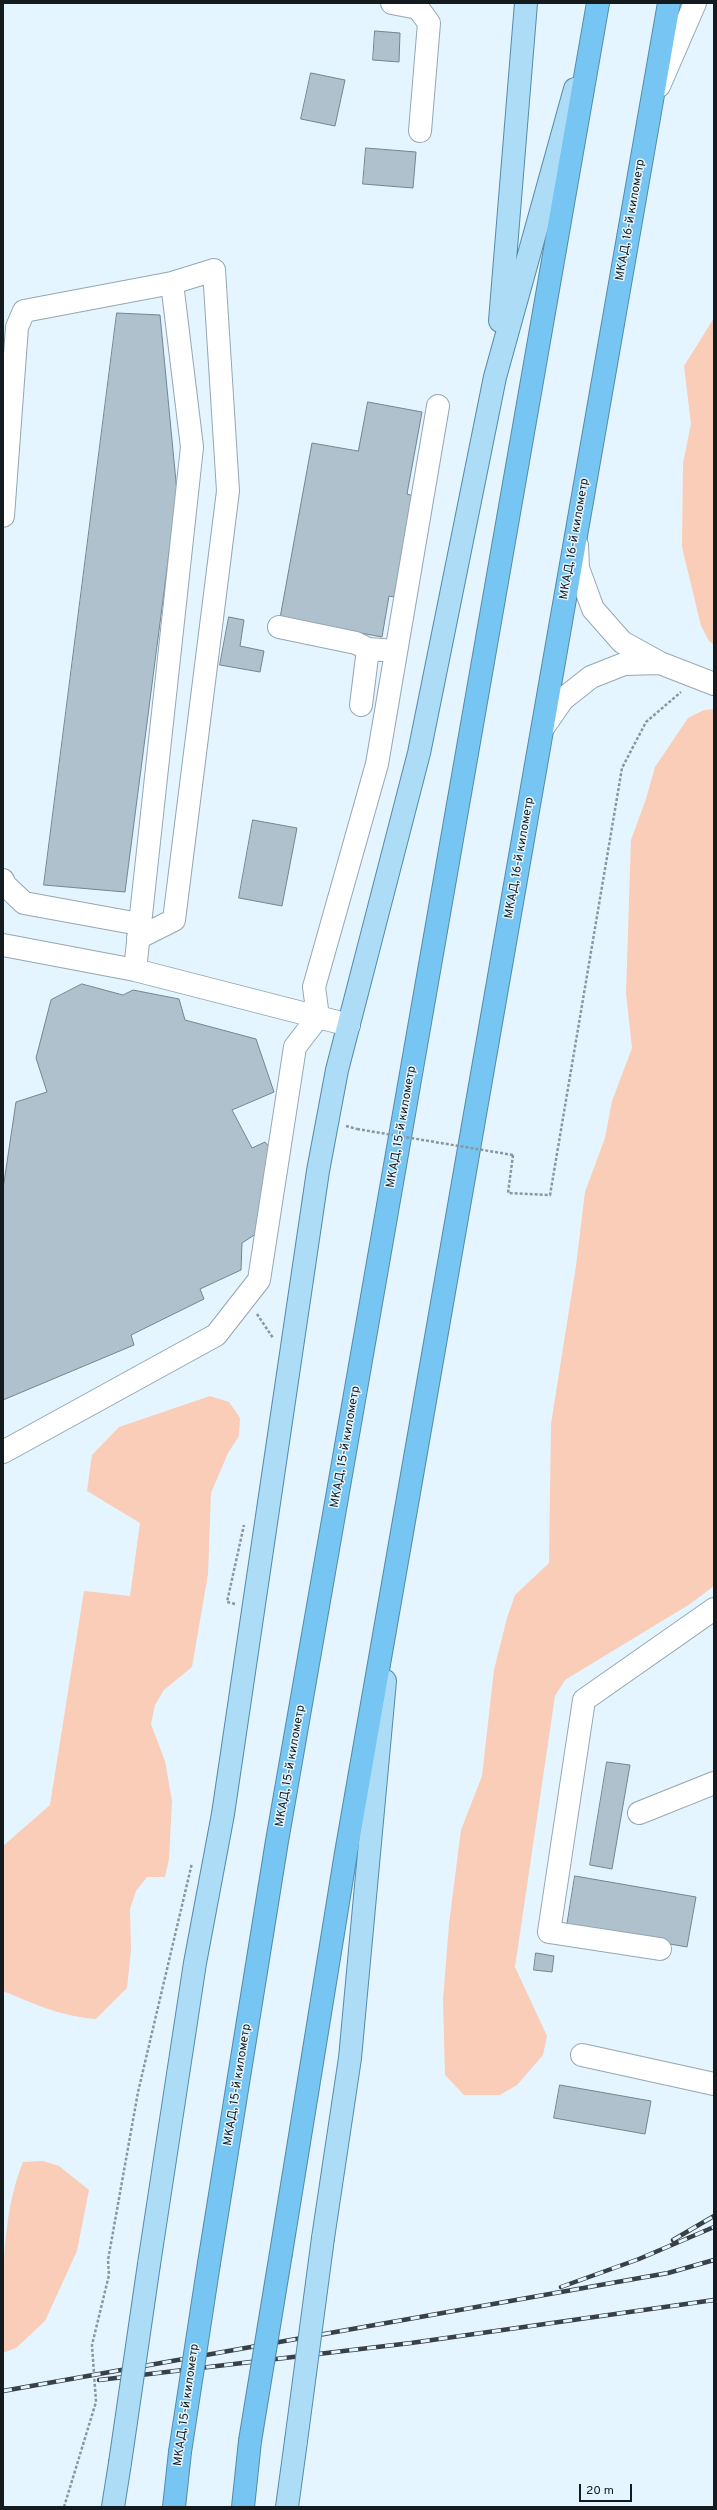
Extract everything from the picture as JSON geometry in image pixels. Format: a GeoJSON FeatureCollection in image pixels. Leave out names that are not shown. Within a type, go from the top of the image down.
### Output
{"type":"FeatureCollection","features":[{"type":"Feature","properties":{"kind":"highway","name":"МКАД, 16-й километр"},"geometry":{"type":"LineString","coordinates":[[393,1586],[668,3]]}},
{"type":"Feature","properties":{"kind":"highway","name":"МКАД, 15-й километр"},"geometry":{"type":"LineString","coordinates":[[174,2507],[180,2452],[209,2263],[277,1841],[597,9]]}},
{"type":"Feature","properties":{"kind":"highway"},"geometry":{"type":"LineString","coordinates":[[244,2507],[250,2441],[348,1845],[393,1586]]}},
{"type":"Feature","properties":{"kind":"main road"},"geometry":{"type":"LineString","coordinates":[[495,377],[526,3]]}},
{"type":"Feature","properties":{"kind":"main road"},"geometry":{"type":"LineString","coordinates":[[113,2507],[195,1963],[225,1799],[318,1171],[337,1070],[419,753],[495,377],[597,9]]}},
{"type":"Feature","properties":{"kind":"main road"},"geometry":{"type":"LineString","coordinates":[[287,2507],[323,2238],[350,2058],[393,1586]]}},
{"type":"Feature","properties":{"kind":"street"},"geometry":{"type":"LineString","coordinates":[[392,3],[418,8],[429,22],[420,131]]}},
{"type":"Feature","properties":{"kind":"street"},"geometry":{"type":"LineString","coordinates":[[651,104],[695,3]]}},
{"type":"Feature","properties":{"kind":"street"},"geometry":{"type":"LineString","coordinates":[[3,516],[17,327],[24,311],[172,283],[214,270],[228,491],[174,920],[139,931],[24,903],[5,885],[3,880]]}},
{"type":"Feature","properties":{"kind":"street"},"geometry":{"type":"LineString","coordinates":[[135,970],[192,447],[172,283]]}},
{"type":"Feature","properties":{"kind":"street"},"geometry":{"type":"LineString","coordinates":[[3,1452],[216,1335],[259,1280],[295,1047],[318,1017],[314,987],[377,764],[398,650],[438,406]]}},
{"type":"Feature","properties":{"kind":"street"},"geometry":{"type":"LineString","coordinates":[[577,524],[578,568],[593,609],[622,642],[660,663],[706,681]]}},
{"type":"Feature","properties":{"kind":"street"},"geometry":{"type":"LineString","coordinates":[[279,627],[356,643],[368,649],[398,650]]}},
{"type":"Feature","properties":{"kind":"street"},"geometry":{"type":"LineString","coordinates":[[362,705],[368,649]]}},
{"type":"Feature","properties":{"kind":"street"},"geometry":{"type":"LineString","coordinates":[[543,728],[563,699],[591,677],[624,664],[660,663]]}},
{"type":"Feature","properties":{"kind":"street"},"geometry":{"type":"LineString","coordinates":[[3,945],[135,970],[349,1025]]}},
{"type":"Feature","properties":{"kind":"street"},"geometry":{"type":"LineString","coordinates":[[660,1949],[549,1932],[584,1700],[714,1609]]}},
{"type":"Feature","properties":{"kind":"street"},"geometry":{"type":"LineString","coordinates":[[639,1813],[714,1783]]}},
{"type":"Feature","properties":{"kind":"street"},"geometry":{"type":"LineString","coordinates":[[582,2055],[714,2084]]}},
{"type":"Feature","properties":{"kind":"path"},"geometry":{"type":"LineString","coordinates":[[347,1119],[345,1126],[513,1155],[508,1193],[550,1195],[622,768],[646,722],[706,681]]}},
{"type":"Feature","properties":{"kind":"path"},"geometry":{"type":"LineString","coordinates":[[244,1300],[265,1324],[275,1340]]}},
{"type":"Feature","properties":{"kind":"path"},"geometry":{"type":"LineString","coordinates":[[239,1605],[228,1602],[246,1517]]}},
{"type":"Feature","properties":{"kind":"path"},"geometry":{"type":"LineString","coordinates":[[64,2507],[96,2402],[92,2345],[109,2275],[110,2253],[138,2092],[192,1861]]}},
{"type":"Feature","properties":{"kind":"shaded area"},"geometry":{"type":"Polygon","coordinates":[[[714,318],[714,645],[709,641],[701,626],[682,547],[683,463],[691,424],[684,366],[714,318]]]}},
{"type":"Feature","properties":{"kind":"shaded area"},"geometry":{"type":"Polygon","coordinates":[[[714,709],[714,1586],[690,1604],[565,1680],[555,1696],[515,1967],[547,2036],[543,2055],[517,2085],[500,2095],[464,2095],[445,2075],[443,2000],[449,1924],[461,1830],[482,1776],[494,1670],[507,1618],[515,1595],[549,1563],[551,1424],[576,1266],[585,1192],[605,1138],[612,1101],[632,1048],[626,993],[631,840],[646,799],[655,767],[688,718],[704,710],[714,709]]]}},
{"type":"Feature","properties":{"kind":"shaded area"},"geometry":{"type":"Polygon","coordinates":[[[210,1396],[229,1402],[240,1418],[239,1436],[228,1453],[211,1493],[208,1574],[192,1667],[164,1690],[155,1705],[151,1724],[165,1761],[172,1801],[169,1859],[165,1877],[147,1877],[136,1891],[130,1909],[131,1950],[127,1988],[96,2019],[72,2016],[26,2001],[3,1991],[3,1846],[50,1805],[84,1591],[130,1596],[140,1523],[87,1491],[92,1455],[119,1427],[210,1396]]]}},
{"type":"Feature","properties":{"kind":"shaded area"},"geometry":{"type":"Polygon","coordinates":[[[43,2161],[59,2166],[89,2190],[77,2251],[45,2321],[16,2348],[3,2353],[4,2255],[10,2207],[23,2162],[43,2161]]]}},
{"type":"Feature","properties":{"kind":"building"},"geometry":{"type":"Polygon","coordinates":[[[375,31],[400,33],[399,62],[373,60],[375,31]]]}},
{"type":"Feature","properties":{"kind":"building"},"geometry":{"type":"Polygon","coordinates":[[[311,73],[345,80],[335,126],[301,119],[311,73]]]}},
{"type":"Feature","properties":{"kind":"building"},"geometry":{"type":"Polygon","coordinates":[[[366,148],[416,152],[413,188],[363,184],[366,148]]]}},
{"type":"Feature","properties":{"kind":"building"},"geometry":{"type":"Polygon","coordinates":[[[117,313],[160,315],[177,492],[125,892],[44,885],[117,313]]]}},
{"type":"Feature","properties":{"kind":"building"},"geometry":{"type":"Polygon","coordinates":[[[368,402],[422,412],[407,494],[413,496],[394,597],[389,596],[382,637],[280,618],[312,443],[358,451],[368,402]]]}},
{"type":"Feature","properties":{"kind":"building"},"geometry":{"type":"Polygon","coordinates":[[[229,617],[244,620],[240,646],[264,651],[260,672],[220,665],[229,617]]]}},
{"type":"Feature","properties":{"kind":"building"},"geometry":{"type":"Polygon","coordinates":[[[253,820],[297,828],[282,906],[239,898],[253,820]]]}},
{"type":"Feature","properties":{"kind":"building"},"geometry":{"type":"Polygon","coordinates":[[[82,984],[123,995],[133,990],[179,999],[185,1020],[256,1039],[274,1092],[232,1110],[252,1148],[265,1142],[269,1147],[259,1232],[242,1243],[241,1270],[200,1289],[204,1299],[131,1335],[134,1345],[3,1400],[3,1189],[16,1102],[47,1092],[36,1058],[51,1000],[82,984]]]}},
{"type":"Feature","properties":{"kind":"building"},"geometry":{"type":"Polygon","coordinates":[[[607,1762],[630,1765],[612,1869],[590,1865],[607,1762]]]}},
{"type":"Feature","properties":{"kind":"building"},"geometry":{"type":"Polygon","coordinates":[[[575,1876],[696,1897],[687,1947],[567,1926],[575,1876]]]}},
{"type":"Feature","properties":{"kind":"building"},"geometry":{"type":"Polygon","coordinates":[[[536,1953],[554,1956],[552,1972],[534,1970],[536,1953]]]}},
{"type":"Feature","properties":{"kind":"building"},"geometry":{"type":"Polygon","coordinates":[[[560,2085],[651,2101],[645,2134],[554,2118],[560,2085]]]}},
{"type":"Feature","properties":{"kind":"railway"},"geometry":{"type":"LineString","coordinates":[[673,2240],[714,2216]]}},
{"type":"Feature","properties":{"kind":"railway"},"geometry":{"type":"LineString","coordinates":[[561,2287],[639,2259],[714,2227]]}},
{"type":"Feature","properties":{"kind":"railway"},"geometry":{"type":"LineString","coordinates":[[3,2391],[668,2273],[714,2260]]}},
{"type":"Feature","properties":{"kind":"railway"},"geometry":{"type":"LineString","coordinates":[[99,2380],[411,2343],[714,2300]]}}]}
